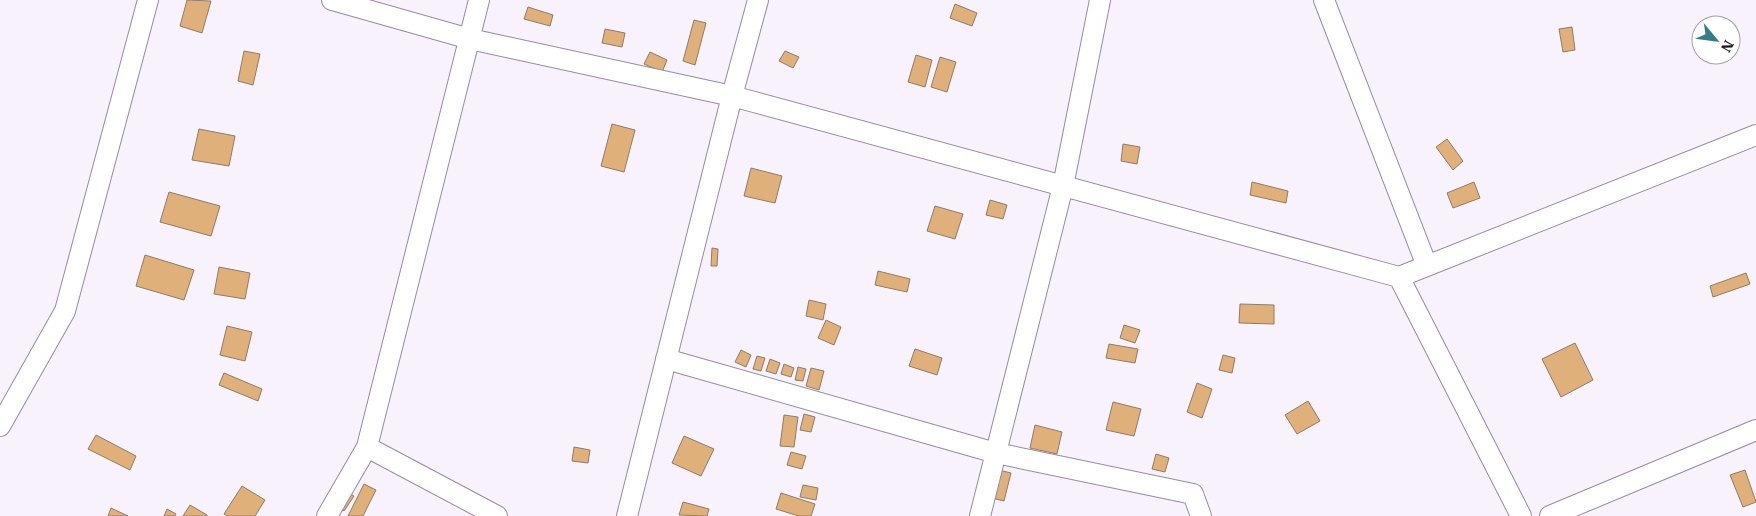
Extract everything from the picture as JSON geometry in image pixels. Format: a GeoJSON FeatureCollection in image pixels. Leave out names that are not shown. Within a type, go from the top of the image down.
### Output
{"type":"FeatureCollection","features":[{"type":"Feature","properties":{"kind":"street"},"geometry":{"type":"LineString","coordinates":[[0,426],[65,311],[148,0]]}},
{"type":"Feature","properties":{"kind":"street"},"geometry":{"type":"LineString","coordinates":[[332,0],[470,39],[732,96],[1399,277],[1756,135]]}},
{"type":"Feature","properties":{"kind":"street"},"geometry":{"type":"LineString","coordinates":[[327,516],[367,447],[479,0]]}},
{"type":"Feature","properties":{"kind":"street"},"geometry":{"type":"LineString","coordinates":[[627,516],[732,96],[758,0]]}},
{"type":"Feature","properties":{"kind":"street"},"geometry":{"type":"LineString","coordinates":[[980,516],[1063,186],[1100,0]]}},
{"type":"Feature","properties":{"kind":"street"},"geometry":{"type":"LineString","coordinates":[[1324,0],[1427,266]]}},
{"type":"Feature","properties":{"kind":"street"},"geometry":{"type":"LineString","coordinates":[[1399,277],[1521,516]]}},
{"type":"Feature","properties":{"kind":"street"},"geometry":{"type":"LineString","coordinates":[[666,359],[996,452],[1193,494],[1201,516]]}},
{"type":"Feature","properties":{"kind":"street"},"geometry":{"type":"LineString","coordinates":[[1550,516],[1756,430]]}},
{"type":"Feature","properties":{"kind":"street"},"geometry":{"type":"LineString","coordinates":[[367,447],[497,516]]}},
{"type":"Feature","properties":{"kind":"building"},"geometry":{"type":"Polygon","coordinates":[[[187,0],[211,1],[202,33],[180,26],[187,0]]]}},
{"type":"Feature","properties":{"kind":"building"},"geometry":{"type":"Polygon","coordinates":[[[955,4],[977,13],[972,26],[950,18],[955,4]]]}},
{"type":"Feature","properties":{"kind":"building"},"geometry":{"type":"Polygon","coordinates":[[[528,7],[553,15],[550,26],[524,19],[528,7]]]}},
{"type":"Feature","properties":{"kind":"building"},"geometry":{"type":"Polygon","coordinates":[[[694,20],[706,23],[695,65],[683,61],[694,20]]]}},
{"type":"Feature","properties":{"kind":"building"},"geometry":{"type":"Polygon","coordinates":[[[1572,27],[1575,50],[1563,52],[1559,29],[1572,27]]]}},
{"type":"Feature","properties":{"kind":"building"},"geometry":{"type":"Polygon","coordinates":[[[605,29],[625,33],[622,47],[602,43],[605,29]]]}},
{"type":"Feature","properties":{"kind":"building"},"geometry":{"type":"Polygon","coordinates":[[[244,51],[260,54],[253,85],[238,81],[244,51]]]}},
{"type":"Feature","properties":{"kind":"building"},"geometry":{"type":"Polygon","coordinates":[[[785,51],[799,57],[793,68],[779,61],[785,51]]]}},
{"type":"Feature","properties":{"kind":"building"},"geometry":{"type":"Polygon","coordinates":[[[650,52],[667,60],[662,72],[644,64],[650,52]]]}},
{"type":"Feature","properties":{"kind":"building"},"geometry":{"type":"Polygon","coordinates":[[[916,55],[932,60],[925,87],[908,82],[916,55]]]}},
{"type":"Feature","properties":{"kind":"building"},"geometry":{"type":"Polygon","coordinates":[[[940,57],[956,62],[947,92],[931,87],[940,57]]]}},
{"type":"Feature","properties":{"kind":"building"},"geometry":{"type":"Polygon","coordinates":[[[612,124],[635,130],[624,172],[601,166],[612,124]]]}},
{"type":"Feature","properties":{"kind":"building"},"geometry":{"type":"Polygon","coordinates":[[[199,129],[235,136],[229,166],[192,160],[199,129]]]}},
{"type":"Feature","properties":{"kind":"building"},"geometry":{"type":"Polygon","coordinates":[[[1447,139],[1463,161],[1453,170],[1436,147],[1447,139]]]}},
{"type":"Feature","properties":{"kind":"building"},"geometry":{"type":"Polygon","coordinates":[[[1123,144],[1140,147],[1137,164],[1121,161],[1123,144]]]}},
{"type":"Feature","properties":{"kind":"building"},"geometry":{"type":"Polygon","coordinates":[[[751,168],[782,176],[775,203],[744,196],[751,168]]]}},
{"type":"Feature","properties":{"kind":"building"},"geometry":{"type":"Polygon","coordinates":[[[1252,182],[1288,191],[1286,203],[1250,195],[1252,182]]]}},
{"type":"Feature","properties":{"kind":"building"},"geometry":{"type":"Polygon","coordinates":[[[1474,182],[1480,198],[1453,208],[1447,193],[1474,182]]]}},
{"type":"Feature","properties":{"kind":"building"},"geometry":{"type":"Polygon","coordinates":[[[169,192],[220,206],[211,236],[160,222],[169,192]]]}},
{"type":"Feature","properties":{"kind":"building"},"geometry":{"type":"Polygon","coordinates":[[[990,200],[1007,205],[1003,219],[986,215],[990,200]]]}},
{"type":"Feature","properties":{"kind":"building"},"geometry":{"type":"Polygon","coordinates":[[[935,206],[963,214],[955,239],[927,231],[935,206]]]}},
{"type":"Feature","properties":{"kind":"building"},"geometry":{"type":"Polygon","coordinates":[[[712,248],[718,249],[717,266],[711,266],[712,248]]]}},
{"type":"Feature","properties":{"kind":"building"},"geometry":{"type":"Polygon","coordinates":[[[145,255],[194,270],[184,300],[136,286],[145,255]]]}},
{"type":"Feature","properties":{"kind":"building"},"geometry":{"type":"Polygon","coordinates":[[[219,267],[250,273],[245,299],[214,294],[219,267]]]}},
{"type":"Feature","properties":{"kind":"building"},"geometry":{"type":"Polygon","coordinates":[[[878,271],[910,279],[907,292],[875,285],[878,271]]]}},
{"type":"Feature","properties":{"kind":"building"},"geometry":{"type":"Polygon","coordinates":[[[1746,273],[1750,284],[1713,297],[1710,286],[1746,273]]]}},
{"type":"Feature","properties":{"kind":"building"},"geometry":{"type":"Polygon","coordinates":[[[809,300],[826,304],[823,320],[806,316],[809,300]]]}},
{"type":"Feature","properties":{"kind":"building"},"geometry":{"type":"Polygon","coordinates":[[[1240,304],[1274,305],[1274,324],[1239,323],[1240,304]]]}},
{"type":"Feature","properties":{"kind":"building"},"geometry":{"type":"Polygon","coordinates":[[[826,320],[841,327],[834,345],[818,338],[826,320]]]}},
{"type":"Feature","properties":{"kind":"building"},"geometry":{"type":"Polygon","coordinates":[[[1124,325],[1140,330],[1135,343],[1120,338],[1124,325]]]}},
{"type":"Feature","properties":{"kind":"building"},"geometry":{"type":"Polygon","coordinates":[[[227,326],[252,332],[245,361],[220,355],[227,326]]]}},
{"type":"Feature","properties":{"kind":"building"},"geometry":{"type":"Polygon","coordinates":[[[1575,343],[1593,380],[1561,397],[1542,359],[1575,343]]]}},
{"type":"Feature","properties":{"kind":"building"},"geometry":{"type":"Polygon","coordinates":[[[1109,344],[1138,349],[1135,363],[1106,358],[1109,344]]]}},
{"type":"Feature","properties":{"kind":"building"},"geometry":{"type":"Polygon","coordinates":[[[915,349],[942,358],[937,375],[909,366],[915,349]]]}},
{"type":"Feature","properties":{"kind":"building"},"geometry":{"type":"Polygon","coordinates":[[[741,350],[751,355],[746,367],[735,362],[741,350]]]}},
{"type":"Feature","properties":{"kind":"building"},"geometry":{"type":"Polygon","coordinates":[[[1223,355],[1235,358],[1232,373],[1219,370],[1223,355]]]}},
{"type":"Feature","properties":{"kind":"building"},"geometry":{"type":"Polygon","coordinates":[[[757,356],[765,358],[761,371],[753,369],[757,356]]]}},
{"type":"Feature","properties":{"kind":"building"},"geometry":{"type":"Polygon","coordinates":[[[770,359],[780,363],[776,374],[766,371],[770,359]]]}},
{"type":"Feature","properties":{"kind":"building"},"geometry":{"type":"Polygon","coordinates":[[[784,364],[794,368],[791,377],[781,374],[784,364]]]}},
{"type":"Feature","properties":{"kind":"building"},"geometry":{"type":"Polygon","coordinates":[[[798,367],[806,369],[803,381],[795,380],[798,367]]]}},
{"type":"Feature","properties":{"kind":"building"},"geometry":{"type":"Polygon","coordinates":[[[811,368],[824,371],[819,390],[806,386],[811,368]]]}},
{"type":"Feature","properties":{"kind":"building"},"geometry":{"type":"Polygon","coordinates":[[[224,373],[262,389],[258,401],[219,385],[224,373]]]}},
{"type":"Feature","properties":{"kind":"building"},"geometry":{"type":"Polygon","coordinates":[[[1197,383],[1212,389],[1202,418],[1187,412],[1197,383]]]}},
{"type":"Feature","properties":{"kind":"building"},"geometry":{"type":"Polygon","coordinates":[[[1308,401],[1320,421],[1297,434],[1285,415],[1308,401]]]}},
{"type":"Feature","properties":{"kind":"building"},"geometry":{"type":"Polygon","coordinates":[[[1113,402],[1141,409],[1134,436],[1106,430],[1113,402]]]}},
{"type":"Feature","properties":{"kind":"building"},"geometry":{"type":"Polygon","coordinates":[[[804,414],[815,417],[811,432],[800,430],[804,414]]]}},
{"type":"Feature","properties":{"kind":"building"},"geometry":{"type":"Polygon","coordinates":[[[784,415],[798,417],[794,447],[780,446],[784,415]]]}},
{"type":"Feature","properties":{"kind":"building"},"geometry":{"type":"Polygon","coordinates":[[[1035,425],[1062,432],[1057,454],[1030,448],[1035,425]]]}},
{"type":"Feature","properties":{"kind":"building"},"geometry":{"type":"Polygon","coordinates":[[[96,435],[136,456],[130,470],[88,449],[96,435]]]}},
{"type":"Feature","properties":{"kind":"building"},"geometry":{"type":"Polygon","coordinates":[[[684,436],[714,449],[701,476],[672,463],[684,436]]]}},
{"type":"Feature","properties":{"kind":"building"},"geometry":{"type":"Polygon","coordinates":[[[574,447],[590,450],[588,463],[572,461],[574,447]]]}},
{"type":"Feature","properties":{"kind":"building"},"geometry":{"type":"Polygon","coordinates":[[[791,452],[806,456],[802,469],[787,465],[791,452]]]}},
{"type":"Feature","properties":{"kind":"building"},"geometry":{"type":"Polygon","coordinates":[[[1156,454],[1169,458],[1165,472],[1152,469],[1156,454]]]}},
{"type":"Feature","properties":{"kind":"building"},"geometry":{"type":"Polygon","coordinates":[[[999,470],[1011,473],[1004,501],[992,498],[999,470]]]}},
{"type":"Feature","properties":{"kind":"building"},"geometry":{"type":"Polygon","coordinates":[[[1745,470],[1756,502],[1743,507],[1730,475],[1745,470]]]}},
{"type":"Feature","properties":{"kind":"building"},"geometry":{"type":"Polygon","coordinates":[[[364,484],[376,490],[363,516],[348,516],[364,484]]]}},
{"type":"Feature","properties":{"kind":"building"},"geometry":{"type":"Polygon","coordinates":[[[803,485],[818,488],[816,500],[800,497],[803,485]]]}},
{"type":"Feature","properties":{"kind":"building"},"geometry":{"type":"Polygon","coordinates":[[[242,486],[265,500],[255,516],[227,516],[224,514],[242,486]]]}},
{"type":"Feature","properties":{"kind":"building"},"geometry":{"type":"Polygon","coordinates":[[[346,491],[354,496],[344,511],[336,505],[346,491]]]}},
{"type":"Feature","properties":{"kind":"building"},"geometry":{"type":"Polygon","coordinates":[[[781,493],[815,504],[811,516],[799,516],[776,509],[781,493]]]}},
{"type":"Feature","properties":{"kind":"building"},"geometry":{"type":"Polygon","coordinates":[[[683,502],[709,509],[707,516],[679,515],[683,502]]]}},
{"type":"Feature","properties":{"kind":"building"},"geometry":{"type":"Polygon","coordinates":[[[190,505],[207,515],[207,516],[183,516],[190,505]]]}},
{"type":"Feature","properties":{"kind":"building"},"geometry":{"type":"Polygon","coordinates":[[[111,508],[128,516],[108,516],[111,508]]]}},
{"type":"Feature","properties":{"kind":"building"},"geometry":{"type":"Polygon","coordinates":[[[167,509],[176,514],[175,516],[164,516],[167,509]]]}}]}
